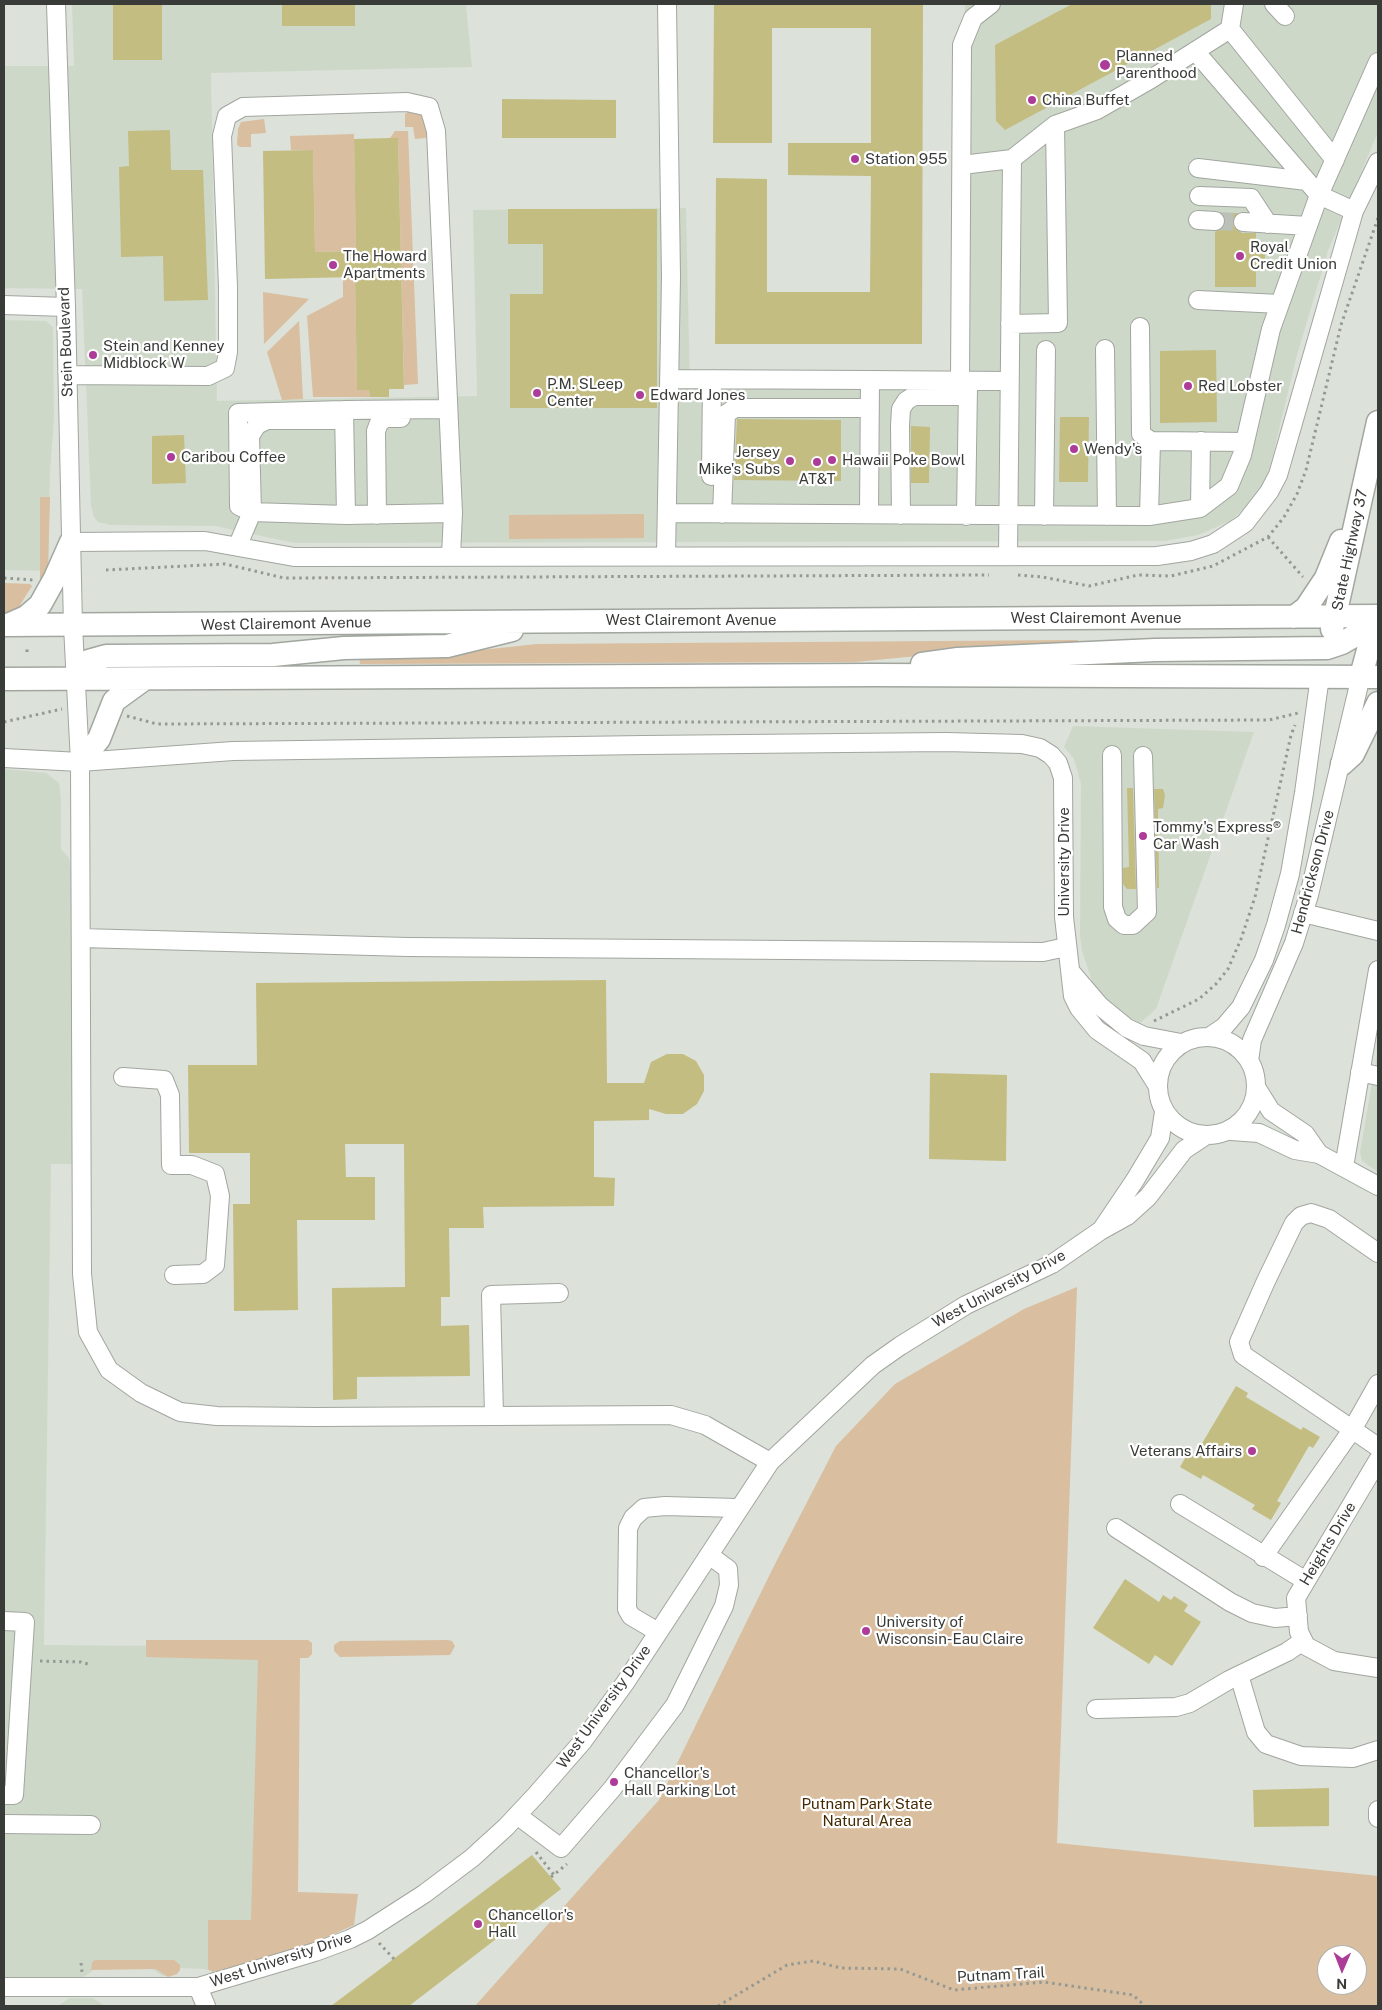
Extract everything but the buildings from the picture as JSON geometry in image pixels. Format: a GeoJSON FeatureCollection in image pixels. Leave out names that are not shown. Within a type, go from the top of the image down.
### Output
{"type":"FeatureCollection","features":[{"type":"Feature","properties":{"kind":"main road"},"geometry":{"type":"LineString","coordinates":[[1294,617],[1306,608],[1335,558],[1366,433],[1378,417]]}},
{"type":"Feature","properties":{"kind":"main road","name":"State Highway 37"},"geometry":{"type":"LineString","coordinates":[[1320,676],[1336,616],[1378,422]]}},
{"type":"Feature","properties":{"kind":"main road"},"geometry":{"type":"LineString","coordinates":[[6,625],[26,617],[40,605],[55,578],[71,542]]}},
{"type":"Feature","properties":{"kind":"main road"},"geometry":{"type":"LineString","coordinates":[[874,675],[933,662],[958,659],[1155,650],[1327,648],[1342,643],[1356,635],[1366,628],[1378,615]]}},
{"type":"Feature","properties":{"kind":"main road"},"geometry":{"type":"LineString","coordinates":[[4,680],[874,675],[1370,677],[1378,615]]}},
{"type":"Feature","properties":{"kind":"main road","name":"West Clairemont Avenue"},"geometry":{"type":"LineString","coordinates":[[6,625],[1378,615]]}},
{"type":"Feature","properties":{"kind":"main road"},"geometry":{"type":"LineString","coordinates":[[75,681],[88,661],[96,657],[273,655],[344,648],[447,646],[542,621]]}},
{"type":"Feature","properties":{"kind":"main road"},"geometry":{"type":"LineString","coordinates":[[1320,676],[1337,660],[1350,655],[1373,652]]}},
{"type":"Feature","properties":{"kind":"main road"},"geometry":{"type":"LineString","coordinates":[[80,762],[99,739],[116,698],[143,680]]}},
{"type":"Feature","properties":{"kind":"main road"},"geometry":{"type":"LineString","coordinates":[[1342,764],[1354,754],[1369,717],[1378,703]]}},
{"type":"Feature","properties":{"kind":"street","name":"Stein Boulevard"},"geometry":{"type":"LineString","coordinates":[[56,4],[68,375],[72,626],[80,762],[82,1274],[88,1332],[109,1370],[140,1393],[180,1412],[208,1415],[315,1417],[672,1415],[705,1425],[770,1462]]}},
{"type":"Feature","properties":{"kind":"street"},"geometry":{"type":"LineString","coordinates":[[666,556],[670,191],[667,4]]}},
{"type":"Feature","properties":{"kind":"street"},"geometry":{"type":"LineString","coordinates":[[966,516],[962,45],[973,18],[991,4]]}},
{"type":"Feature","properties":{"kind":"street"},"geometry":{"type":"LineString","coordinates":[[962,165],[1012,159],[1055,125],[1097,110],[1230,28],[1234,4]]}},
{"type":"Feature","properties":{"kind":"street"},"geometry":{"type":"LineString","coordinates":[[1230,28],[1336,160]]}},
{"type":"Feature","properties":{"kind":"street"},"geometry":{"type":"LineString","coordinates":[[1195,51],[1319,195],[1354,211]]}},
{"type":"Feature","properties":{"kind":"street"},"geometry":{"type":"LineString","coordinates":[[667,513],[869,514],[900,516],[1149,516],[1200,508],[1229,486],[1242,455],[1271,329],[1319,195],[1336,160],[1368,79],[1378,62]]}},
{"type":"Feature","properties":{"kind":"street"},"geometry":{"type":"LineString","coordinates":[[68,375],[208,376],[225,368],[228,352],[228,287],[222,136],[227,116],[243,107],[407,102],[428,107],[436,131],[443,409],[454,513],[451,556]]}},
{"type":"Feature","properties":{"kind":"street"},"geometry":{"type":"LineString","coordinates":[[1010,324],[1058,323],[1055,125]]}},
{"type":"Feature","properties":{"kind":"street"},"geometry":{"type":"LineString","coordinates":[[1008,556],[1012,159]]}},
{"type":"Feature","properties":{"kind":"street"},"geometry":{"type":"LineString","coordinates":[[71,542],[205,541],[238,545],[271,555],[294,557],[1157,556],[1191,551],[1213,544],[1245,523],[1269,492],[1285,453],[1315,339],[1354,211],[1378,162]]}},
{"type":"Feature","properties":{"kind":"street"},"geometry":{"type":"LineString","coordinates":[[1198,168],[1307,181]]}},
{"type":"Feature","properties":{"kind":"street"},"geometry":{"type":"LineString","coordinates":[[1199,196],[1251,198],[1268,224]]}},
{"type":"Feature","properties":{"kind":"street"},"geometry":{"type":"LineString","coordinates":[[1243,222],[1308,226]]}},
{"type":"Feature","properties":{"kind":"street"},"geometry":{"type":"LineString","coordinates":[[1198,300],[1280,304]]}},
{"type":"Feature","properties":{"kind":"street"},"geometry":{"type":"LineString","coordinates":[[4,305],[66,307]]}},
{"type":"Feature","properties":{"kind":"street"},"geometry":{"type":"LineString","coordinates":[[1140,327],[1141,434],[1152,441],[1245,442]]}},
{"type":"Feature","properties":{"kind":"street"},"geometry":{"type":"LineString","coordinates":[[1105,349],[1107,516]]}},
{"type":"Feature","properties":{"kind":"street"},"geometry":{"type":"LineString","coordinates":[[1044,516],[1046,350]]}},
{"type":"Feature","properties":{"kind":"street"},"geometry":{"type":"LineString","coordinates":[[669,379],[870,380],[966,385]]}},
{"type":"Feature","properties":{"kind":"street"},"geometry":{"type":"LineString","coordinates":[[712,379],[716,514]]}},
{"type":"Feature","properties":{"kind":"street"},"geometry":{"type":"LineString","coordinates":[[869,514],[870,380]]}},
{"type":"Feature","properties":{"kind":"street"},"geometry":{"type":"LineString","coordinates":[[900,516],[900,426],[901,409],[906,401],[914,396],[966,385],[1009,381]]}},
{"type":"Feature","properties":{"kind":"street"},"geometry":{"type":"LineString","coordinates":[[712,413],[730,400],[795,399],[808,408]]}},
{"type":"Feature","properties":{"kind":"street"},"geometry":{"type":"LineString","coordinates":[[716,514],[726,414],[734,408],[870,408]]}},
{"type":"Feature","properties":{"kind":"street"},"geometry":{"type":"LineString","coordinates":[[443,409],[238,413],[239,506],[252,512],[346,515],[454,513]]}},
{"type":"Feature","properties":{"kind":"street"},"geometry":{"type":"LineString","coordinates":[[377,515],[376,431],[378,423],[385,418],[422,417],[443,409]]}},
{"type":"Feature","properties":{"kind":"street"},"geometry":{"type":"LineString","coordinates":[[344,410],[346,515]]}},
{"type":"Feature","properties":{"kind":"street"},"geometry":{"type":"LineString","coordinates":[[1149,516],[1152,441]]}},
{"type":"Feature","properties":{"kind":"street"},"geometry":{"type":"LineString","coordinates":[[1200,508],[1201,441]]}},
{"type":"Feature","properties":{"kind":"street"},"geometry":{"type":"LineString","coordinates":[[238,545],[252,512]]}},
{"type":"Feature","properties":{"kind":"street","name":"Hendrickson Drive"},"geometry":{"type":"LineString","coordinates":[[1209,1037],[1224,1027],[1241,1007],[1264,960],[1276,925],[1293,856],[1320,676]]}},
{"type":"Feature","properties":{"kind":"street","name":"Hendrickson Drive"},"geometry":{"type":"LineString","coordinates":[[1249,1061],[1252,1040],[1294,943],[1342,764],[1370,677]]}},
{"type":"Feature","properties":{"kind":"street","name":"University Drive"},"geometry":{"type":"LineString","coordinates":[[80,762],[233,751],[946,742],[1022,744],[1040,748],[1058,763],[1063,778],[1066,948],[1073,996],[1088,1020],[1110,1041],[1142,1060],[1156,1085]]}},
{"type":"Feature","properties":{"kind":"street"},"geometry":{"type":"LineString","coordinates":[[1112,756],[1113,907],[1117,919],[1124,925],[1133,925],[1147,912],[1143,756]]}},
{"type":"Feature","properties":{"kind":"street"},"geometry":{"type":"LineString","coordinates":[[4,758],[80,762]]}},
{"type":"Feature","properties":{"kind":"street"},"geometry":{"type":"LineString","coordinates":[[1303,913],[1378,931]]}},
{"type":"Feature","properties":{"kind":"street"},"geometry":{"type":"LineString","coordinates":[[81,938],[408,947],[1043,952],[1066,948]]}},
{"type":"Feature","properties":{"kind":"street"},"geometry":{"type":"LineString","coordinates":[[1344,1167],[1360,1072],[1372,1039],[1378,970]]}},
{"type":"Feature","properties":{"kind":"street","name":"University Drive"},"geometry":{"type":"LineString","coordinates":[[1071,972],[1111,1017],[1144,1036],[1181,1043]]}},
{"type":"Feature","properties":{"kind":"street"},"geometry":{"type":"LineString","coordinates":[[1319,1154],[1305,1134],[1271,1111],[1256,1087],[1249,1061],[1238,1049],[1224,1040],[1209,1037],[1181,1043],[1161,1068],[1156,1085],[1164,1112],[1174,1123],[1188,1132],[1205,1136],[1231,1130],[1259,1133],[1295,1150],[1319,1154],[1378,1186]]}},
{"type":"Feature","properties":{"kind":"street"},"geometry":{"type":"LineString","coordinates":[[1360,1072],[1378,1076]]}},
{"type":"Feature","properties":{"kind":"street"},"geometry":{"type":"LineString","coordinates":[[123,1076],[164,1080],[170,1094],[171,1165],[192,1165],[215,1174],[220,1196],[215,1266],[203,1274],[174,1275]]}},
{"type":"Feature","properties":{"kind":"street"},"geometry":{"type":"LineString","coordinates":[[1231,1130],[1244,1118],[1252,1103],[1256,1087]]}},
{"type":"Feature","properties":{"kind":"street","name":"West University Drive"},"geometry":{"type":"LineString","coordinates":[[1100,1231],[1136,1180],[1160,1138],[1164,1112]]}},
{"type":"Feature","properties":{"kind":"street","name":"West University Drive"},"geometry":{"type":"LineString","coordinates":[[4,1987],[198,1987],[315,1952],[368,1930],[472,1858],[517,1815],[583,1740],[625,1682],[737,1508],[770,1462],[874,1365],[900,1346],[966,1305],[1052,1264],[1100,1231],[1127,1216],[1148,1197],[1184,1150],[1205,1136]]}},
{"type":"Feature","properties":{"kind":"street"},"geometry":{"type":"LineString","coordinates":[[1376,1247],[1329,1219],[1311,1213],[1300,1216],[1294,1223],[1239,1342],[1243,1355],[1378,1447]]}},
{"type":"Feature","properties":{"kind":"street"},"geometry":{"type":"LineString","coordinates":[[494,1415],[491,1295],[559,1293]]}},
{"type":"Feature","properties":{"kind":"street"},"geometry":{"type":"LineString","coordinates":[[1263,1557],[1352,1430],[1377,1388]]}},
{"type":"Feature","properties":{"kind":"street","name":"Heights Drive"},"geometry":{"type":"LineString","coordinates":[[1300,1630],[1296,1598],[1378,1460]]}},
{"type":"Feature","properties":{"kind":"street"},"geometry":{"type":"LineString","coordinates":[[1180,1504],[1263,1557],[1306,1581]]}},
{"type":"Feature","properties":{"kind":"street"},"geometry":{"type":"LineString","coordinates":[[658,1632],[631,1616],[627,1609],[628,1528],[633,1518],[644,1508],[665,1506],[737,1508]]}},
{"type":"Feature","properties":{"kind":"street"},"geometry":{"type":"LineString","coordinates":[[1116,1528],[1230,1602],[1252,1613],[1275,1618],[1300,1630],[1306,1646],[1334,1660],[1378,1668]]}},
{"type":"Feature","properties":{"kind":"street"},"geometry":{"type":"LineString","coordinates":[[517,1815],[561,1848],[612,1789],[675,1705],[724,1606],[730,1585],[728,1570],[709,1554]]}},
{"type":"Feature","properties":{"kind":"street"},"geometry":{"type":"LineString","coordinates":[[4,1621],[25,1622],[25,1651],[14,1795],[4,1795]]}},
{"type":"Feature","properties":{"kind":"street"},"geometry":{"type":"LineString","coordinates":[[1096,1709],[1176,1707],[1190,1703],[1239,1675],[1287,1652],[1300,1630]]}},
{"type":"Feature","properties":{"kind":"street"},"geometry":{"type":"LineString","coordinates":[[1239,1675],[1256,1732],[1266,1744],[1301,1756],[1353,1758],[1378,1750]]}},
{"type":"Feature","properties":{"kind":"street"},"geometry":{"type":"LineString","coordinates":[[1378,1810],[1378,1818]]}},
{"type":"Feature","properties":{"kind":"street"},"geometry":{"type":"LineString","coordinates":[[4,1824],[91,1825]]}},
{"type":"Feature","properties":{"kind":"street"},"geometry":{"type":"LineString","coordinates":[[198,1987],[206,2006]]}},
{"type":"Feature","properties":{"kind":"path"},"geometry":{"type":"LineString","coordinates":[[1268,537],[1307,580]]}},
{"type":"Feature","properties":{"kind":"path"},"geometry":{"type":"LineString","coordinates":[[4,578],[37,580]]}},
{"type":"Feature","properties":{"kind":"path"},"geometry":{"type":"LineString","coordinates":[[4,722],[50,711],[76,708]]}},
{"type":"Feature","properties":{"kind":"path"},"geometry":{"type":"LineString","coordinates":[[110,711],[157,724],[1259,720],[1282,718],[1301,713],[1290,735],[1255,897],[1241,939],[1228,969],[1216,984],[1199,999],[1154,1021],[1144,1036]]}},
{"type":"Feature","properties":{"kind":"path"},"geometry":{"type":"LineString","coordinates":[[25,1651],[35,1661],[81,1662],[91,1665]]}},
{"type":"Feature","properties":{"kind":"path"},"geometry":{"type":"LineString","coordinates":[[368,1930],[394,1959]]}},
{"type":"Feature","properties":{"kind":"path","name":"Putnam Trail"},"geometry":{"type":"LineString","coordinates":[[718,2006],[787,1965],[814,1961],[842,1968],[900,1970],[954,1990],[1044,1982],[1133,1995],[1145,2006]]}},
{"type":"Feature","properties":{"kind":"shaded area"},"geometry":{"type":"Polygon","coordinates":[[[72,4],[466,4],[472,67],[211,73],[217,401],[477,396],[473,210],[686,208],[690,389],[963,387],[965,4],[1378,4],[1378,132],[1328,251],[1297,355],[1270,467],[1262,486],[1247,506],[1230,521],[1198,535],[1165,541],[294,543],[215,526],[111,525],[98,522],[94,517],[91,506],[82,289],[4,288],[4,66],[74,66],[72,4]]]}},
{"type":"Feature","properties":{"kind":"shaded area"},"geometry":{"type":"Polygon","coordinates":[[[4,320],[46,321],[53,327],[54,419],[50,471],[48,571],[4,570],[4,320]]]}},
{"type":"Feature","properties":{"kind":"shaded area"},"geometry":{"type":"Polygon","coordinates":[[[1073,726],[1254,732],[1156,1009],[1138,1025],[1120,1015],[1095,990],[1082,951],[1080,935],[1081,784],[1074,759],[1064,747],[1073,726]]]}},
{"type":"Feature","properties":{"kind":"shaded area"},"geometry":{"type":"Polygon","coordinates":[[[4,769],[46,773],[59,783],[61,799],[61,849],[69,858],[72,877],[72,1164],[51,1164],[44,1645],[288,1647],[259,1960],[213,1972],[204,1969],[178,1968],[172,1975],[163,1976],[150,1968],[95,1969],[78,1981],[4,1981],[4,769]]]}},
{"type":"Feature","properties":{"kind":"shaded area"},"geometry":{"type":"Polygon","coordinates":[[[1378,1049],[1378,1172],[1362,1161],[1360,1152],[1378,1049]]]}},
{"type":"Feature","properties":{"kind":"shaded area"},"geometry":{"type":"Polygon","coordinates":[[[69,1998],[93,1998],[105,2006],[58,2006],[69,1998]]]}},
{"type":"Feature","properties":{"kind":"green space"},"geometry":{"type":"Polygon","coordinates":[[[408,112],[419,113],[427,120],[428,136],[415,139],[413,127],[405,127],[405,114],[408,112]]]}},
{"type":"Feature","properties":{"kind":"green space"},"geometry":{"type":"Polygon","coordinates":[[[264,119],[266,133],[251,134],[251,147],[240,147],[237,145],[238,129],[241,122],[264,119]]]}},
{"type":"Feature","properties":{"kind":"green space"},"geometry":{"type":"Polygon","coordinates":[[[395,131],[408,131],[418,384],[404,385],[398,138],[390,138],[395,131]]]}},
{"type":"Feature","properties":{"kind":"green space"},"geometry":{"type":"Polygon","coordinates":[[[354,134],[356,251],[315,252],[313,150],[291,150],[290,136],[354,134]]]}},
{"type":"Feature","properties":{"kind":"green space"},"geometry":{"type":"Polygon","coordinates":[[[343,277],[355,277],[357,389],[369,390],[370,397],[313,397],[307,316],[343,297],[343,277]]]}},
{"type":"Feature","properties":{"kind":"green space"},"geometry":{"type":"Polygon","coordinates":[[[263,292],[309,299],[264,344],[263,292]]]}},
{"type":"Feature","properties":{"kind":"green space"},"geometry":{"type":"Polygon","coordinates":[[[299,321],[303,399],[282,400],[267,352],[299,321]]]}},
{"type":"Feature","properties":{"kind":"green space"},"geometry":{"type":"Polygon","coordinates":[[[40,497],[50,497],[48,571],[31,599],[40,581],[40,497]]]}},
{"type":"Feature","properties":{"kind":"green space"},"geometry":{"type":"Polygon","coordinates":[[[644,514],[644,538],[509,539],[509,515],[644,514]]]}},
{"type":"Feature","properties":{"kind":"green space"},"geometry":{"type":"Polygon","coordinates":[[[4,583],[30,584],[32,586],[20,605],[21,610],[4,614],[4,583]]]}},
{"type":"Feature","properties":{"kind":"green space"},"geometry":{"type":"Polygon","coordinates":[[[1078,640],[1078,647],[949,653],[855,662],[360,664],[359,654],[444,654],[537,644],[1078,640]]]}},
{"type":"Feature","properties":{"kind":"green space","name":"Putnam Park State Natural Area"},"geometry":{"type":"Polygon","coordinates":[[[1077,1287],[1057,1843],[1378,1876],[1378,2006],[475,2006],[659,1800],[773,1568],[836,1446],[895,1384],[1024,1309],[1077,1287]]]}},
{"type":"Feature","properties":{"kind":"green space"},"geometry":{"type":"Polygon","coordinates":[[[146,1640],[308,1640],[312,1643],[312,1654],[308,1658],[300,1658],[298,1892],[358,1894],[354,1925],[314,1943],[260,1960],[213,1972],[208,1969],[208,1920],[251,1920],[258,1660],[146,1657],[146,1640]]]}},
{"type":"Feature","properties":{"kind":"green space"},"geometry":{"type":"Polygon","coordinates":[[[340,1641],[452,1641],[455,1646],[450,1655],[340,1657],[334,1651],[334,1645],[340,1641]]]}},
{"type":"Feature","properties":{"kind":"green space"},"geometry":{"type":"Polygon","coordinates":[[[95,1960],[174,1960],[180,1965],[180,1970],[177,1974],[168,1977],[156,1969],[91,1970],[92,1962],[95,1960]]]}},
{"type":"Feature","properties":{"kind":"tunnel"},"geometry":{"type":"LineString","coordinates":[[1215,221],[1243,222]]}},
{"type":"Feature","properties":{"kind":"place","name":"Planned Parenthood"},"geometry":{"type":"Point","coordinates":[1105,65]}},
{"type":"Feature","properties":{"kind":"place","name":"China Buffet"},"geometry":{"type":"Point","coordinates":[1032,100]}},
{"type":"Feature","properties":{"kind":"place","name":"Station 955"},"geometry":{"type":"Point","coordinates":[855,159]}},
{"type":"Feature","properties":{"kind":"place","name":"Royal Credit Union"},"geometry":{"type":"Point","coordinates":[1240,256]}},
{"type":"Feature","properties":{"kind":"place","name":"The Howard Apartments"},"geometry":{"type":"Point","coordinates":[333,265]}},
{"type":"Feature","properties":{"kind":"place","name":"Stein and Kenney Midblock W"},"geometry":{"type":"Point","coordinates":[93,355]}},
{"type":"Feature","properties":{"kind":"place","name":"Red Lobster"},"geometry":{"type":"Point","coordinates":[1188,386]}},
{"type":"Feature","properties":{"kind":"place","name":"P.M. SLeep Center"},"geometry":{"type":"Point","coordinates":[537,393]}},
{"type":"Feature","properties":{"kind":"place","name":"Edward Jones"},"geometry":{"type":"Point","coordinates":[640,395]}},
{"type":"Feature","properties":{"kind":"place","name":"Wendy's"},"geometry":{"type":"Point","coordinates":[1074,449]}},
{"type":"Feature","properties":{"kind":"place","name":"Caribou Coffee"},"geometry":{"type":"Point","coordinates":[171,457]}},
{"type":"Feature","properties":{"kind":"place","name":"Hawaii Poke Bowl"},"geometry":{"type":"Point","coordinates":[832,460]}},
{"type":"Feature","properties":{"kind":"place","name":"Jersey Mike's Subs"},"geometry":{"type":"Point","coordinates":[790,461]}},
{"type":"Feature","properties":{"kind":"place","name":"AT&T"},"geometry":{"type":"Point","coordinates":[817,462]}},
{"type":"Feature","properties":{"kind":"place","name":"Tommy's Express® Car Wash"},"geometry":{"type":"Point","coordinates":[1143,836]}},
{"type":"Feature","properties":{"kind":"place","name":"Veterans Affairs"},"geometry":{"type":"Point","coordinates":[1252,1451]}},
{"type":"Feature","properties":{"kind":"place","name":"University of Wisconsin-Eau Claire"},"geometry":{"type":"Point","coordinates":[866,1631]}},
{"type":"Feature","properties":{"kind":"place","name":"Chancellor's Hall Parking Lot"},"geometry":{"type":"Point","coordinates":[614,1782]}},
{"type":"Feature","properties":{"kind":"place","name":"Chancellor's Hall"},"geometry":{"type":"Point","coordinates":[478,1924]}}]}
